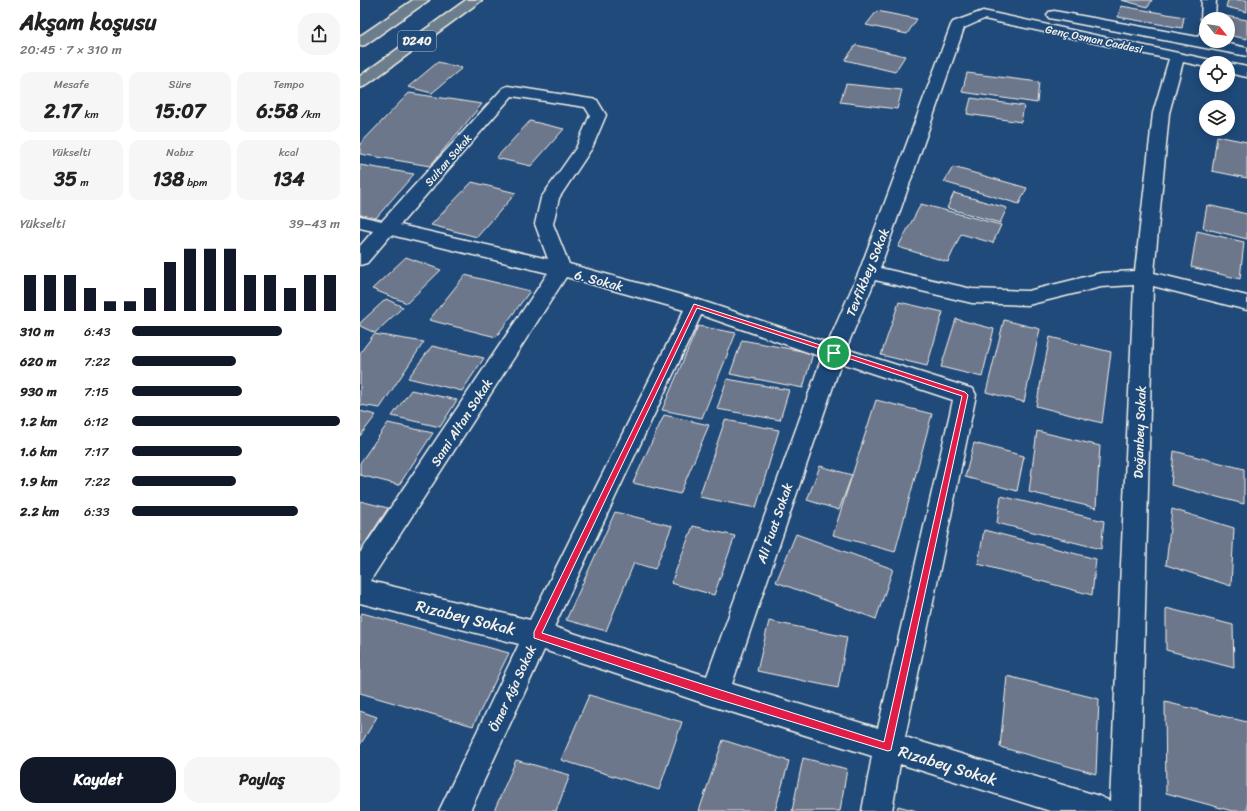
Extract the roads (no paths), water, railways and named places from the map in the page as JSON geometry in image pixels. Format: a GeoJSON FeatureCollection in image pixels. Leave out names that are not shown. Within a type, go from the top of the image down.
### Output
{"type":"FeatureCollection","features":[{"type":"Feature","properties":{"kind":"highway","name":"D240"},"geometry":{"type":"LineString","coordinates":[[360,42],[422,0]]}},
{"type":"Feature","properties":{"kind":"highway","name":"D240"},"geometry":{"type":"LineString","coordinates":[[360,83],[475,0]]}},
{"type":"Feature","properties":{"kind":"street"},"geometry":{"type":"LineString","coordinates":[[1208,12],[1209,0]]}},
{"type":"Feature","properties":{"kind":"street","name":"Tevfikbey Sokak"},"geometry":{"type":"LineString","coordinates":[[834,353],[870,272],[958,25],[983,15],[989,4],[1028,11]]}},
{"type":"Feature","properties":{"kind":"street"},"geometry":{"type":"LineString","coordinates":[[1043,14],[1199,37]]}},
{"type":"Feature","properties":{"kind":"street","name":"Genç Osman Caddesi"},"geometry":{"type":"LineString","coordinates":[[983,15],[1199,62]]}},
{"type":"Feature","properties":{"kind":"street"},"geometry":{"type":"LineString","coordinates":[[1235,48],[1247,52]]}},
{"type":"Feature","properties":{"kind":"street","name":"Doğanbey Sokak"},"geometry":{"type":"LineString","coordinates":[[1125,811],[1144,277],[1161,113],[1177,57]]}},
{"type":"Feature","properties":{"kind":"street"},"geometry":{"type":"LineString","coordinates":[[1235,69],[1247,72]]}},
{"type":"Feature","properties":{"kind":"street","name":"Sultan Sokak"},"geometry":{"type":"LineString","coordinates":[[387,228],[508,90],[591,103],[598,115],[584,148],[550,198],[544,224],[561,269]]}},
{"type":"Feature","properties":{"kind":"street","name":"6. Sokak"},"geometry":{"type":"LineString","coordinates":[[360,222],[561,269],[696,306],[834,353]]}},
{"type":"Feature","properties":{"kind":"street"},"geometry":{"type":"LineString","coordinates":[[360,258],[387,228]]}},
{"type":"Feature","properties":{"kind":"street","name":"Sami Altan Sokak"},"geometry":{"type":"LineString","coordinates":[[360,575],[561,269]]}},
{"type":"Feature","properties":{"kind":"street"},"geometry":{"type":"LineString","coordinates":[[870,272],[972,296],[1028,298],[1101,280],[1144,277],[1247,303]]}},
{"type":"Feature","properties":{"kind":"street","name":"Ömer Ağa Sokak"},"geometry":{"type":"LineString","coordinates":[[454,811],[537,635],[696,306]]}},
{"type":"Feature","properties":{"kind":"street"},"geometry":{"type":"LineString","coordinates":[[834,353],[965,395],[888,747],[877,811]]}},
{"type":"Feature","properties":{"kind":"street","name":"Ali Fuat Sokak"},"geometry":{"type":"LineString","coordinates":[[714,693],[834,353]]}},
{"type":"Feature","properties":{"kind":"street","name":"Rızabey Sokak"},"geometry":{"type":"LineString","coordinates":[[360,591],[537,635],[714,693],[1099,811]]}}]}
